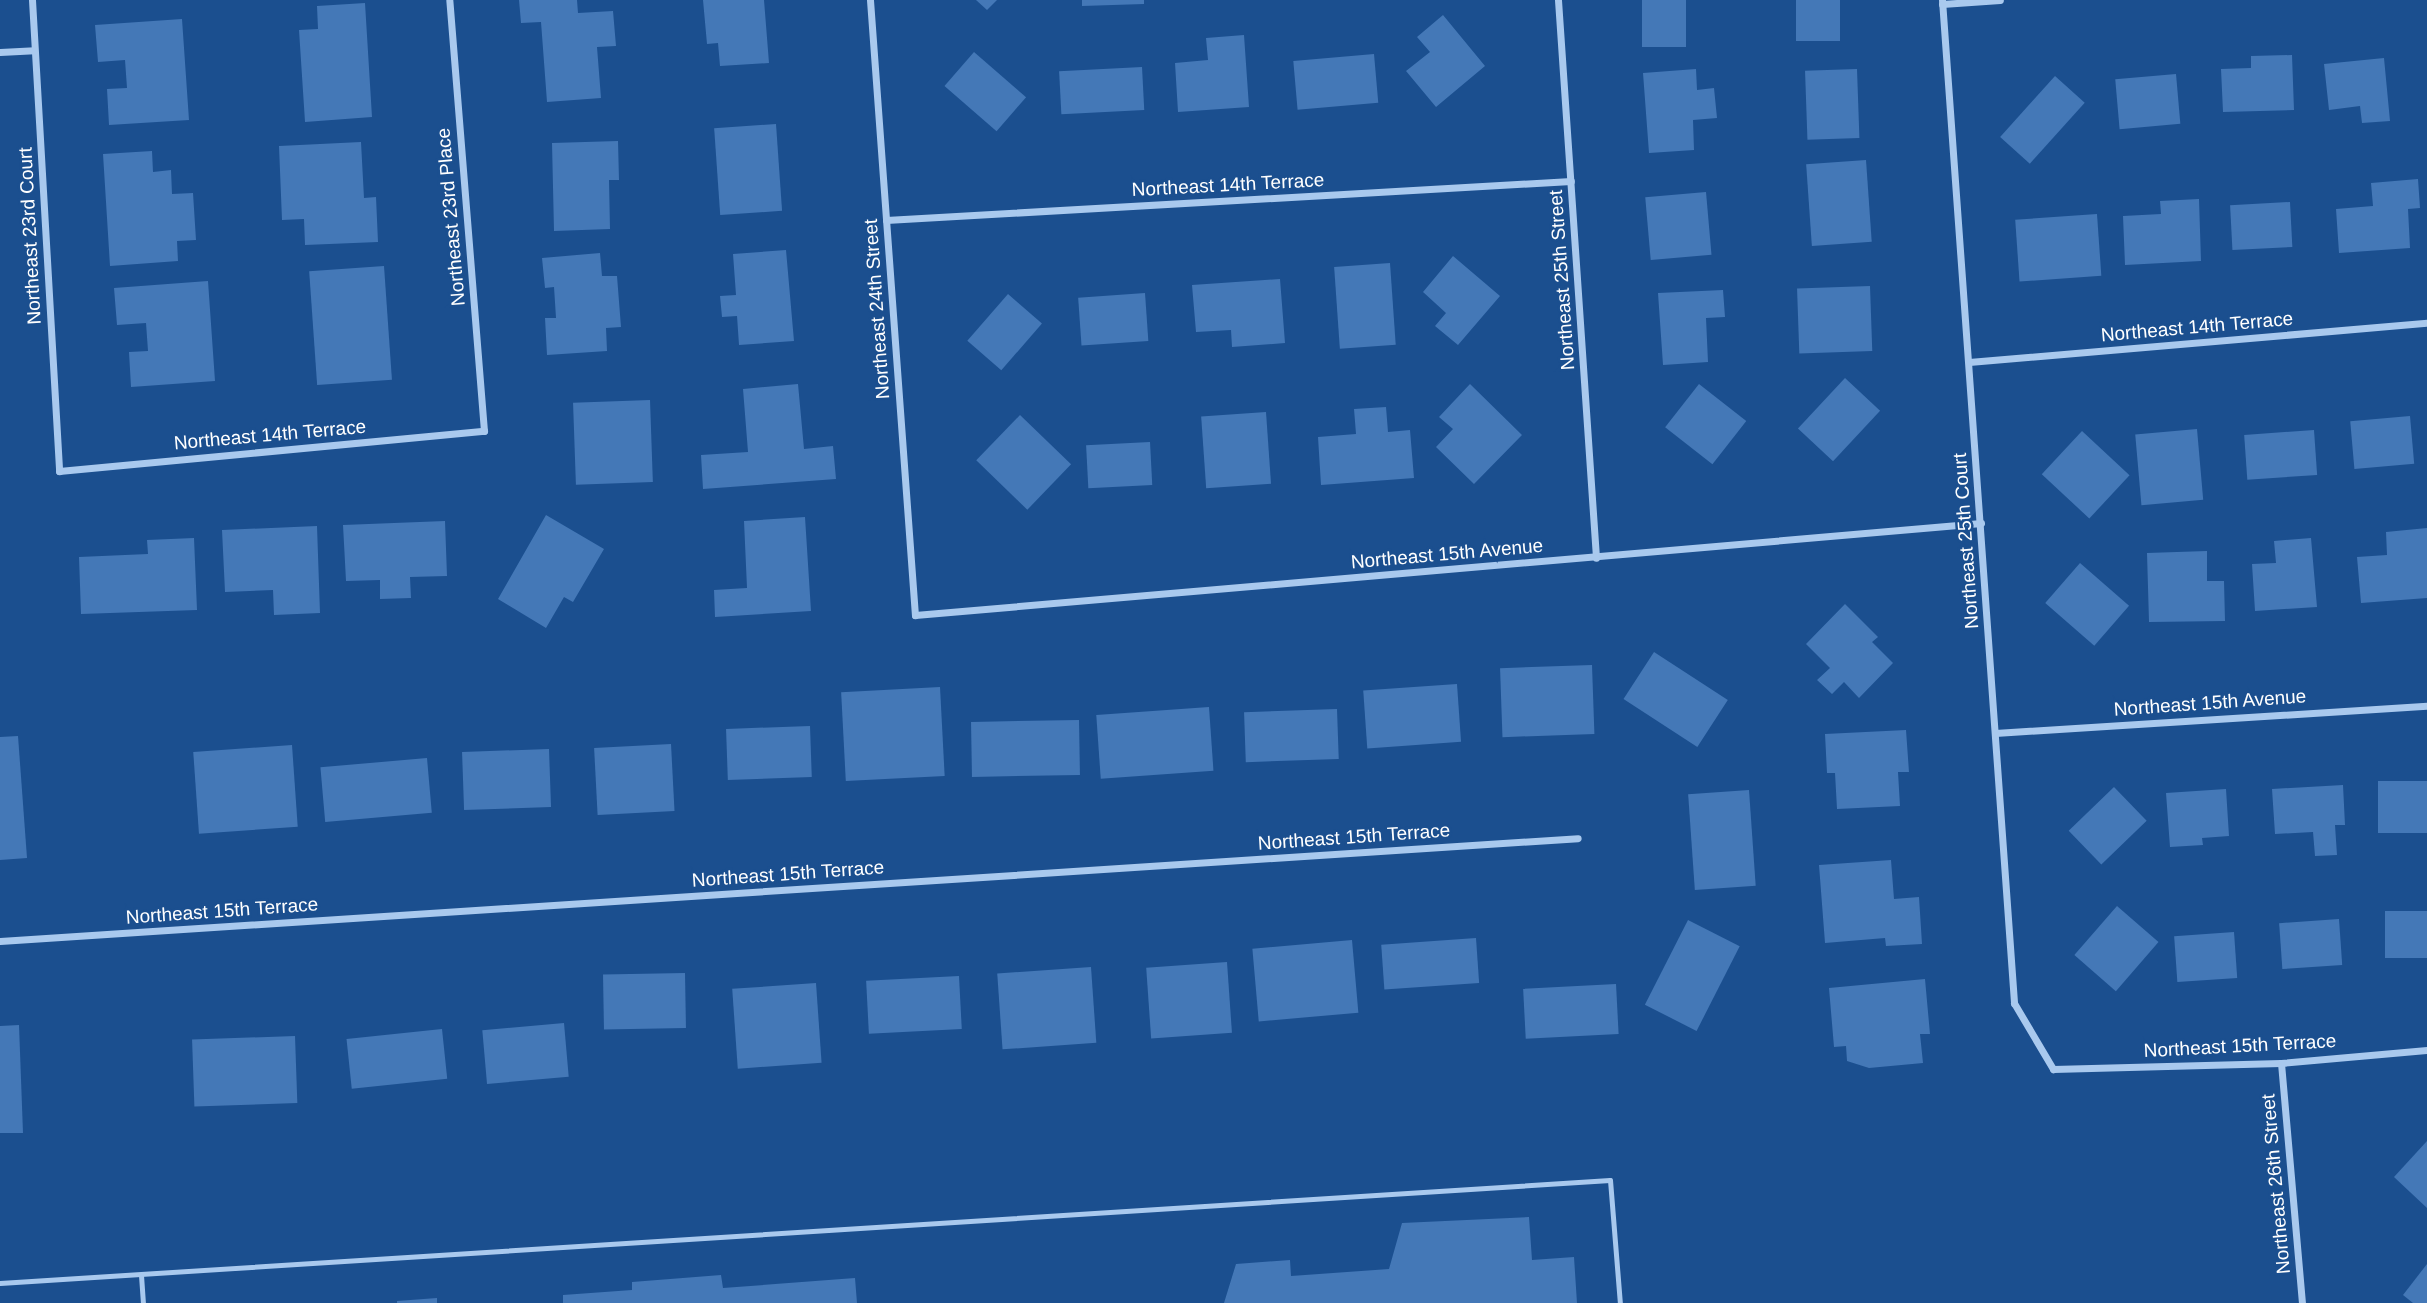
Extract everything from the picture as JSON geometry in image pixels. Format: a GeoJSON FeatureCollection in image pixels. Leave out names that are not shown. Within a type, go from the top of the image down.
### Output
{"type":"FeatureCollection","features":[{"type":"Feature","properties":{"kind":"street","name":"Northeast 23rd Court"},"geometry":{"type":"LineString","coordinates":[[32,0],[60,471]]}},
{"type":"Feature","properties":{"kind":"street","name":"Northeast 23rd Place"},"geometry":{"type":"LineString","coordinates":[[449,0],[484,431]]}},
{"type":"Feature","properties":{"kind":"street","name":"Northeast 24th Street"},"geometry":{"type":"LineString","coordinates":[[870,0],[915,615]]}},
{"type":"Feature","properties":{"kind":"street","name":"Northeast 25th Street"},"geometry":{"type":"LineString","coordinates":[[1558,0],[1596,558]]}},
{"type":"Feature","properties":{"kind":"street"},"geometry":{"type":"LineString","coordinates":[[1942,2],[2000,0]]}},
{"type":"Feature","properties":{"kind":"street","name":"Northeast 25th Court"},"geometry":{"type":"LineString","coordinates":[[1942,2],[2014,1003],[2053,1069]]}},
{"type":"Feature","properties":{"kind":"street"},"geometry":{"type":"LineString","coordinates":[[0,52],[34,50]]}},
{"type":"Feature","properties":{"kind":"street","name":"Northeast 14th Terrace"},"geometry":{"type":"LineString","coordinates":[[886,220],[1571,181]]}},
{"type":"Feature","properties":{"kind":"street","name":"Northeast 14th Terrace"},"geometry":{"type":"LineString","coordinates":[[1969,362],[2427,323]]}},
{"type":"Feature","properties":{"kind":"street","name":"Northeast 14th Terrace"},"geometry":{"type":"LineString","coordinates":[[60,471],[484,431]]}},
{"type":"Feature","properties":{"kind":"street","name":"Northeast 15th Avenue"},"geometry":{"type":"LineString","coordinates":[[915,615],[1981,523]]}},
{"type":"Feature","properties":{"kind":"street","name":"Northeast 15th Avenue"},"geometry":{"type":"LineString","coordinates":[[1994,733],[2427,706]]}},
{"type":"Feature","properties":{"kind":"street","name":"Northeast 15th Terrace"},"geometry":{"type":"LineString","coordinates":[[0,941],[1578,838]]}},
{"type":"Feature","properties":{"kind":"street","name":"Northeast 15th Terrace"},"geometry":{"type":"LineString","coordinates":[[2053,1069],[2281,1063],[2427,1050]]}},
{"type":"Feature","properties":{"kind":"street","name":"Northeast 26th Street"},"geometry":{"type":"LineString","coordinates":[[2281,1063],[2302,1303]]}},
{"type":"Feature","properties":{"kind":"lane"},"geometry":{"type":"LineString","coordinates":[[0,1283],[1610,1180],[1620,1303]]}},
{"type":"Feature","properties":{"kind":"lane"},"geometry":{"type":"LineString","coordinates":[[141,1275],[142,1303]]}},
{"type":"Feature","properties":{"kind":"building"},"geometry":{"type":"Polygon","coordinates":[[[519,0],[577,0],[578,13],[613,11],[616,46],[597,47],[601,98],[547,102],[541,22],[521,23],[519,0]]]}},
{"type":"Feature","properties":{"kind":"building"},"geometry":{"type":"Polygon","coordinates":[[[703,0],[764,0],[769,63],[720,66],[718,43],[707,44],[703,0]]]}},
{"type":"Feature","properties":{"kind":"building"},"geometry":{"type":"Polygon","coordinates":[[[976,0],[997,0],[987,10],[976,0]]]}},
{"type":"Feature","properties":{"kind":"building"},"geometry":{"type":"Polygon","coordinates":[[[1082,0],[1144,0],[1144,4],[1082,6],[1082,0]]]}},
{"type":"Feature","properties":{"kind":"building"},"geometry":{"type":"Polygon","coordinates":[[[1642,0],[1686,0],[1686,47],[1642,47],[1642,0]]]}},
{"type":"Feature","properties":{"kind":"building"},"geometry":{"type":"Polygon","coordinates":[[[1796,0],[1840,0],[1840,41],[1796,41],[1796,0]]]}},
{"type":"Feature","properties":{"kind":"building"},"geometry":{"type":"Polygon","coordinates":[[[365,3],[372,117],[305,122],[299,30],[318,29],[317,6],[365,3]]]}},
{"type":"Feature","properties":{"kind":"building"},"geometry":{"type":"Polygon","coordinates":[[[1443,15],[1485,66],[1436,107],[1406,71],[1430,52],[1417,37],[1443,15]]]}},
{"type":"Feature","properties":{"kind":"building"},"geometry":{"type":"Polygon","coordinates":[[[182,19],[189,120],[109,125],[107,89],[127,88],[125,60],[98,62],[95,25],[182,19]]]}},
{"type":"Feature","properties":{"kind":"building"},"geometry":{"type":"Polygon","coordinates":[[[1244,35],[1249,107],[1178,112],[1175,63],[1208,60],[1206,38],[1244,35]]]}},
{"type":"Feature","properties":{"kind":"building"},"geometry":{"type":"Polygon","coordinates":[[[974,52],[1026,97],[997,131],[944,86],[974,52]]]}},
{"type":"Feature","properties":{"kind":"building"},"geometry":{"type":"Polygon","coordinates":[[[1374,54],[1378,103],[1298,110],[1293,61],[1374,54]]]}},
{"type":"Feature","properties":{"kind":"building"},"geometry":{"type":"Polygon","coordinates":[[[2292,55],[2294,110],[2223,112],[2221,69],[2251,68],[2251,56],[2292,55]]]}},
{"type":"Feature","properties":{"kind":"building"},"geometry":{"type":"Polygon","coordinates":[[[2384,58],[2390,121],[2362,123],[2360,106],[2329,110],[2324,64],[2384,58]]]}},
{"type":"Feature","properties":{"kind":"building"},"geometry":{"type":"Polygon","coordinates":[[[1142,67],[1144,110],[1061,114],[1059,71],[1142,67]]]}},
{"type":"Feature","properties":{"kind":"building"},"geometry":{"type":"Polygon","coordinates":[[[1696,69],[1697,90],[1714,88],[1717,118],[1693,120],[1694,150],[1649,153],[1643,73],[1696,69]]]}},
{"type":"Feature","properties":{"kind":"building"},"geometry":{"type":"Polygon","coordinates":[[[1857,69],[1859,138],[1807,140],[1805,71],[1857,69]]]}},
{"type":"Feature","properties":{"kind":"building"},"geometry":{"type":"Polygon","coordinates":[[[2176,74],[2180,124],[2120,129],[2115,79],[2176,74]]]}},
{"type":"Feature","properties":{"kind":"building"},"geometry":{"type":"Polygon","coordinates":[[[2055,76],[2085,103],[2030,164],[2000,137],[2055,76]]]}},
{"type":"Feature","properties":{"kind":"building"},"geometry":{"type":"Polygon","coordinates":[[[776,124],[782,211],[720,215],[714,128],[776,124]]]}},
{"type":"Feature","properties":{"kind":"building"},"geometry":{"type":"Polygon","coordinates":[[[618,141],[619,180],[609,180],[610,229],[554,231],[552,143],[618,141]]]}},
{"type":"Feature","properties":{"kind":"building"},"geometry":{"type":"Polygon","coordinates":[[[361,142],[364,198],[376,197],[378,242],[305,245],[304,219],[282,220],[279,146],[361,142]]]}},
{"type":"Feature","properties":{"kind":"building"},"geometry":{"type":"Polygon","coordinates":[[[152,151],[153,172],[171,170],[172,194],[193,193],[196,240],[177,241],[178,261],[110,266],[103,154],[152,151]]]}},
{"type":"Feature","properties":{"kind":"building"},"geometry":{"type":"Polygon","coordinates":[[[1866,160],[1872,242],[1812,246],[1806,164],[1866,160]]]}},
{"type":"Feature","properties":{"kind":"building"},"geometry":{"type":"Polygon","coordinates":[[[2418,179],[2420,208],[2408,209],[2410,248],[2339,253],[2336,209],[2373,206],[2371,183],[2418,179]]]}},
{"type":"Feature","properties":{"kind":"building"},"geometry":{"type":"Polygon","coordinates":[[[1706,192],[1711,255],[1651,260],[1645,197],[1706,192]]]}},
{"type":"Feature","properties":{"kind":"building"},"geometry":{"type":"Polygon","coordinates":[[[2199,199],[2201,261],[2125,265],[2123,216],[2161,214],[2160,201],[2199,199]]]}},
{"type":"Feature","properties":{"kind":"building"},"geometry":{"type":"Polygon","coordinates":[[[2290,202],[2292,247],[2232,250],[2230,205],[2290,202]]]}},
{"type":"Feature","properties":{"kind":"building"},"geometry":{"type":"Polygon","coordinates":[[[2097,214],[2101,276],[2020,282],[2015,220],[2097,214]]]}},
{"type":"Feature","properties":{"kind":"building"},"geometry":{"type":"Polygon","coordinates":[[[786,250],[794,341],[739,345],[737,316],[722,317],[720,296],[736,295],[733,254],[786,250]]]}},
{"type":"Feature","properties":{"kind":"building"},"geometry":{"type":"Polygon","coordinates":[[[600,253],[602,276],[617,276],[621,327],[606,328],[607,351],[547,355],[545,318],[556,318],[554,287],[545,288],[542,258],[600,253]]]}},
{"type":"Feature","properties":{"kind":"building"},"geometry":{"type":"Polygon","coordinates":[[[1453,256],[1500,296],[1458,345],[1435,326],[1446,313],[1423,292],[1453,256]]]}},
{"type":"Feature","properties":{"kind":"building"},"geometry":{"type":"Polygon","coordinates":[[[1390,263],[1396,345],[1340,349],[1334,267],[1390,263]]]}},
{"type":"Feature","properties":{"kind":"building"},"geometry":{"type":"Polygon","coordinates":[[[384,266],[392,380],[317,385],[309,271],[384,266]]]}},
{"type":"Feature","properties":{"kind":"building"},"geometry":{"type":"Polygon","coordinates":[[[1280,279],[1285,343],[1232,347],[1231,330],[1196,332],[1192,285],[1280,279]]]}},
{"type":"Feature","properties":{"kind":"building"},"geometry":{"type":"Polygon","coordinates":[[[208,281],[215,381],[131,387],[129,352],[148,351],[146,323],[117,325],[114,288],[208,281]]]}},
{"type":"Feature","properties":{"kind":"building"},"geometry":{"type":"Polygon","coordinates":[[[1870,286],[1872,351],[1799,354],[1797,289],[1870,286]]]}},
{"type":"Feature","properties":{"kind":"building"},"geometry":{"type":"Polygon","coordinates":[[[1723,290],[1725,317],[1706,318],[1708,362],[1663,365],[1658,293],[1723,290]]]}},
{"type":"Feature","properties":{"kind":"building"},"geometry":{"type":"Polygon","coordinates":[[[1145,293],[1148,341],[1082,346],[1078,298],[1145,293]]]}},
{"type":"Feature","properties":{"kind":"building"},"geometry":{"type":"Polygon","coordinates":[[[1008,294],[1042,324],[1001,370],[967,341],[1008,294]]]}},
{"type":"Feature","properties":{"kind":"building"},"geometry":{"type":"Polygon","coordinates":[[[1845,378],[1880,411],[1833,461],[1798,428],[1845,378]]]}},
{"type":"Feature","properties":{"kind":"building"},"geometry":{"type":"Polygon","coordinates":[[[798,384],[804,449],[833,446],[836,479],[703,489],[701,455],[748,452],[743,389],[798,384]]]}},
{"type":"Feature","properties":{"kind":"building"},"geometry":{"type":"Polygon","coordinates":[[[1470,384],[1522,435],[1474,484],[1436,447],[1453,429],[1439,417],[1470,384]]]}},
{"type":"Feature","properties":{"kind":"building"},"geometry":{"type":"Polygon","coordinates":[[[1699,384],[1746,421],[1712,464],[1665,427],[1699,384]]]}},
{"type":"Feature","properties":{"kind":"building"},"geometry":{"type":"Polygon","coordinates":[[[650,400],[653,482],[576,485],[573,403],[650,400]]]}},
{"type":"Feature","properties":{"kind":"building"},"geometry":{"type":"Polygon","coordinates":[[[1386,407],[1388,432],[1410,430],[1414,478],[1321,485],[1318,437],[1356,434],[1354,409],[1386,407]]]}},
{"type":"Feature","properties":{"kind":"building"},"geometry":{"type":"Polygon","coordinates":[[[1266,412],[1271,484],[1206,488],[1201,417],[1266,412]]]}},
{"type":"Feature","properties":{"kind":"building"},"geometry":{"type":"Polygon","coordinates":[[[1020,415],[1071,464],[1027,510],[976,460],[1020,415]]]}},
{"type":"Feature","properties":{"kind":"building"},"geometry":{"type":"Polygon","coordinates":[[[2410,416],[2414,464],[2354,469],[2350,421],[2410,416]]]}},
{"type":"Feature","properties":{"kind":"building"},"geometry":{"type":"Polygon","coordinates":[[[2197,429],[2203,500],[2141,505],[2135,434],[2197,429]]]}},
{"type":"Feature","properties":{"kind":"building"},"geometry":{"type":"Polygon","coordinates":[[[2314,430],[2317,475],[2247,480],[2244,435],[2314,430]]]}},
{"type":"Feature","properties":{"kind":"building"},"geometry":{"type":"Polygon","coordinates":[[[2082,431],[2130,475],[2089,518],[2042,474],[2082,431]]]}},
{"type":"Feature","properties":{"kind":"building"},"geometry":{"type":"Polygon","coordinates":[[[1150,442],[1152,485],[1088,488],[1086,445],[1150,442]]]}},
{"type":"Feature","properties":{"kind":"building"},"geometry":{"type":"Polygon","coordinates":[[[546,515],[604,549],[573,602],[564,597],[546,628],[498,599],[546,515]]]}},
{"type":"Feature","properties":{"kind":"building"},"geometry":{"type":"Polygon","coordinates":[[[805,517],[811,611],[715,617],[714,590],[747,588],[744,521],[805,517]]]}},
{"type":"Feature","properties":{"kind":"building"},"geometry":{"type":"Polygon","coordinates":[[[445,521],[447,576],[410,577],[411,598],[380,599],[380,580],[346,581],[343,525],[445,521]]]}},
{"type":"Feature","properties":{"kind":"building"},"geometry":{"type":"Polygon","coordinates":[[[317,526],[320,613],[274,615],[273,590],[225,592],[222,530],[317,526]]]}},
{"type":"Feature","properties":{"kind":"building"},"geometry":{"type":"Polygon","coordinates":[[[2427,528],[2427,598],[2361,603],[2357,557],[2387,555],[2386,532],[2427,528]]]}},
{"type":"Feature","properties":{"kind":"building"},"geometry":{"type":"Polygon","coordinates":[[[194,538],[197,610],[81,614],[79,557],[148,554],[147,540],[194,538]]]}},
{"type":"Feature","properties":{"kind":"building"},"geometry":{"type":"Polygon","coordinates":[[[2311,538],[2317,607],[2255,611],[2252,564],[2276,563],[2274,541],[2311,538]]]}},
{"type":"Feature","properties":{"kind":"building"},"geometry":{"type":"Polygon","coordinates":[[[2207,551],[2207,581],[2224,581],[2225,621],[2149,622],[2147,553],[2207,551]]]}},
{"type":"Feature","properties":{"kind":"building"},"geometry":{"type":"Polygon","coordinates":[[[2080,563],[2129,606],[2094,646],[2045,603],[2080,563]]]}},
{"type":"Feature","properties":{"kind":"building"},"geometry":{"type":"Polygon","coordinates":[[[1845,604],[1878,637],[1872,642],[1893,663],[1859,698],[1844,682],[1832,694],[1817,680],[1830,668],[1806,644],[1845,604]]]}},
{"type":"Feature","properties":{"kind":"building"},"geometry":{"type":"Polygon","coordinates":[[[1654,652],[1728,700],[1697,747],[1624,699],[1654,652]]]}},
{"type":"Feature","properties":{"kind":"building"},"geometry":{"type":"Polygon","coordinates":[[[1592,665],[1594,734],[1502,737],[1500,668],[1592,665]]]}},
{"type":"Feature","properties":{"kind":"building"},"geometry":{"type":"Polygon","coordinates":[[[1457,684],[1461,742],[1367,748],[1363,691],[1457,684]]]}},
{"type":"Feature","properties":{"kind":"building"},"geometry":{"type":"Polygon","coordinates":[[[940,687],[945,776],[846,781],[841,692],[940,687]]]}},
{"type":"Feature","properties":{"kind":"building"},"geometry":{"type":"Polygon","coordinates":[[[1209,707],[1213,771],[1101,779],[1096,715],[1209,707]]]}},
{"type":"Feature","properties":{"kind":"building"},"geometry":{"type":"Polygon","coordinates":[[[1337,709],[1339,759],[1246,762],[1244,712],[1337,709]]]}},
{"type":"Feature","properties":{"kind":"building"},"geometry":{"type":"Polygon","coordinates":[[[1079,720],[1080,775],[972,777],[971,722],[1079,720]]]}},
{"type":"Feature","properties":{"kind":"building"},"geometry":{"type":"Polygon","coordinates":[[[810,726],[812,777],[728,780],[726,729],[810,726]]]}},
{"type":"Feature","properties":{"kind":"building"},"geometry":{"type":"Polygon","coordinates":[[[1906,730],[1909,772],[1898,772],[1900,806],[1837,809],[1835,773],[1827,773],[1825,734],[1906,730]]]}},
{"type":"Feature","properties":{"kind":"building"},"geometry":{"type":"Polygon","coordinates":[[[18,736],[27,858],[0,860],[0,737],[18,736]]]}},
{"type":"Feature","properties":{"kind":"building"},"geometry":{"type":"Polygon","coordinates":[[[671,744],[675,811],[598,815],[594,748],[671,744]]]}},
{"type":"Feature","properties":{"kind":"building"},"geometry":{"type":"Polygon","coordinates":[[[292,745],[298,827],[199,834],[193,752],[292,745]]]}},
{"type":"Feature","properties":{"kind":"building"},"geometry":{"type":"Polygon","coordinates":[[[549,749],[551,807],[464,810],[462,752],[549,749]]]}},
{"type":"Feature","properties":{"kind":"building"},"geometry":{"type":"Polygon","coordinates":[[[427,758],[432,813],[325,822],[320,767],[427,758]]]}},
{"type":"Feature","properties":{"kind":"building"},"geometry":{"type":"Polygon","coordinates":[[[2378,781],[2427,781],[2427,833],[2378,833],[2378,781]]]}},
{"type":"Feature","properties":{"kind":"building"},"geometry":{"type":"Polygon","coordinates":[[[2343,785],[2345,825],[2335,825],[2337,855],[2315,856],[2313,832],[2275,834],[2272,789],[2343,785]]]}},
{"type":"Feature","properties":{"kind":"building"},"geometry":{"type":"Polygon","coordinates":[[[2114,787],[2147,821],[2101,865],[2069,831],[2114,787]]]}},
{"type":"Feature","properties":{"kind":"building"},"geometry":{"type":"Polygon","coordinates":[[[2226,789],[2229,836],[2202,838],[2203,845],[2170,847],[2166,793],[2226,789]]]}},
{"type":"Feature","properties":{"kind":"building"},"geometry":{"type":"Polygon","coordinates":[[[1749,790],[1756,886],[1695,890],[1688,794],[1749,790]]]}},
{"type":"Feature","properties":{"kind":"building"},"geometry":{"type":"Polygon","coordinates":[[[1891,860],[1894,899],[1919,897],[1922,944],[1886,946],[1885,938],[1825,943],[1819,865],[1891,860]]]}},
{"type":"Feature","properties":{"kind":"building"},"geometry":{"type":"Polygon","coordinates":[[[2117,906],[2159,942],[2116,991],[2074,955],[2117,906]]]}},
{"type":"Feature","properties":{"kind":"building"},"geometry":{"type":"Polygon","coordinates":[[[2385,911],[2427,911],[2427,958],[2385,958],[2385,911]]]}},
{"type":"Feature","properties":{"kind":"building"},"geometry":{"type":"Polygon","coordinates":[[[2339,919],[2342,965],[2282,969],[2279,923],[2339,919]]]}},
{"type":"Feature","properties":{"kind":"building"},"geometry":{"type":"Polygon","coordinates":[[[1688,920],[1740,946],[1697,1031],[1645,1005],[1688,920]]]}},
{"type":"Feature","properties":{"kind":"building"},"geometry":{"type":"Polygon","coordinates":[[[2234,932],[2237,978],[2177,982],[2174,936],[2234,932]]]}},
{"type":"Feature","properties":{"kind":"building"},"geometry":{"type":"Polygon","coordinates":[[[1476,938],[1479,983],[1384,990],[1381,945],[1476,938]]]}},
{"type":"Feature","properties":{"kind":"building"},"geometry":{"type":"Polygon","coordinates":[[[1352,940],[1358,1013],[1259,1021],[1252,949],[1352,940]]]}},
{"type":"Feature","properties":{"kind":"building"},"geometry":{"type":"Polygon","coordinates":[[[1227,962],[1232,1033],[1151,1038],[1146,968],[1227,962]]]}},
{"type":"Feature","properties":{"kind":"building"},"geometry":{"type":"Polygon","coordinates":[[[1091,967],[1096,1043],[1003,1049],[997,974],[1091,967]]]}},
{"type":"Feature","properties":{"kind":"building"},"geometry":{"type":"Polygon","coordinates":[[[685,973],[686,1028],[604,1029],[603,974],[685,973]]]}},
{"type":"Feature","properties":{"kind":"building"},"geometry":{"type":"Polygon","coordinates":[[[959,976],[962,1029],[869,1034],[866,981],[959,976]]]}},
{"type":"Feature","properties":{"kind":"building"},"geometry":{"type":"Polygon","coordinates":[[[1925,979],[1930,1034],[1920,1034],[1923,1063],[1869,1068],[1847,1061],[1846,1046],[1834,1047],[1829,988],[1925,979]]]}},
{"type":"Feature","properties":{"kind":"building"},"geometry":{"type":"Polygon","coordinates":[[[816,983],[822,1063],[738,1069],[732,989],[816,983]]]}},
{"type":"Feature","properties":{"kind":"building"},"geometry":{"type":"Polygon","coordinates":[[[1616,984],[1619,1034],[1526,1039],[1523,989],[1616,984]]]}},
{"type":"Feature","properties":{"kind":"building"},"geometry":{"type":"Polygon","coordinates":[[[564,1023],[569,1077],[487,1084],[482,1030],[564,1023]]]}},
{"type":"Feature","properties":{"kind":"building"},"geometry":{"type":"Polygon","coordinates":[[[19,1025],[23,1133],[0,1133],[0,1026],[19,1025]]]}},
{"type":"Feature","properties":{"kind":"building"},"geometry":{"type":"Polygon","coordinates":[[[442,1029],[447,1079],[352,1089],[347,1039],[442,1029]]]}},
{"type":"Feature","properties":{"kind":"building"},"geometry":{"type":"Polygon","coordinates":[[[295,1036],[297,1103],[194,1107],[192,1040],[295,1036]]]}},
{"type":"Feature","properties":{"kind":"building"},"geometry":{"type":"Polygon","coordinates":[[[2427,1141],[2427,1208],[2394,1177],[2427,1141]]]}},
{"type":"Feature","properties":{"kind":"building"},"geometry":{"type":"Polygon","coordinates":[[[1529,1217],[1532,1260],[1574,1257],[1577,1303],[1224,1303],[1236,1264],[1290,1260],[1291,1276],[1389,1269],[1402,1223],[1529,1217]]]}},
{"type":"Feature","properties":{"kind":"building"},"geometry":{"type":"Polygon","coordinates":[[[2427,1264],[2427,1303],[2413,1303],[2403,1295],[2427,1264]]]}},
{"type":"Feature","properties":{"kind":"building"},"geometry":{"type":"Polygon","coordinates":[[[721,1275],[723,1288],[855,1278],[857,1303],[563,1303],[563,1295],[632,1290],[632,1282],[721,1275]]]}},
{"type":"Feature","properties":{"kind":"building"},"geometry":{"type":"Polygon","coordinates":[[[437,1298],[437,1303],[397,1303],[397,1301],[437,1298]]]}}]}
